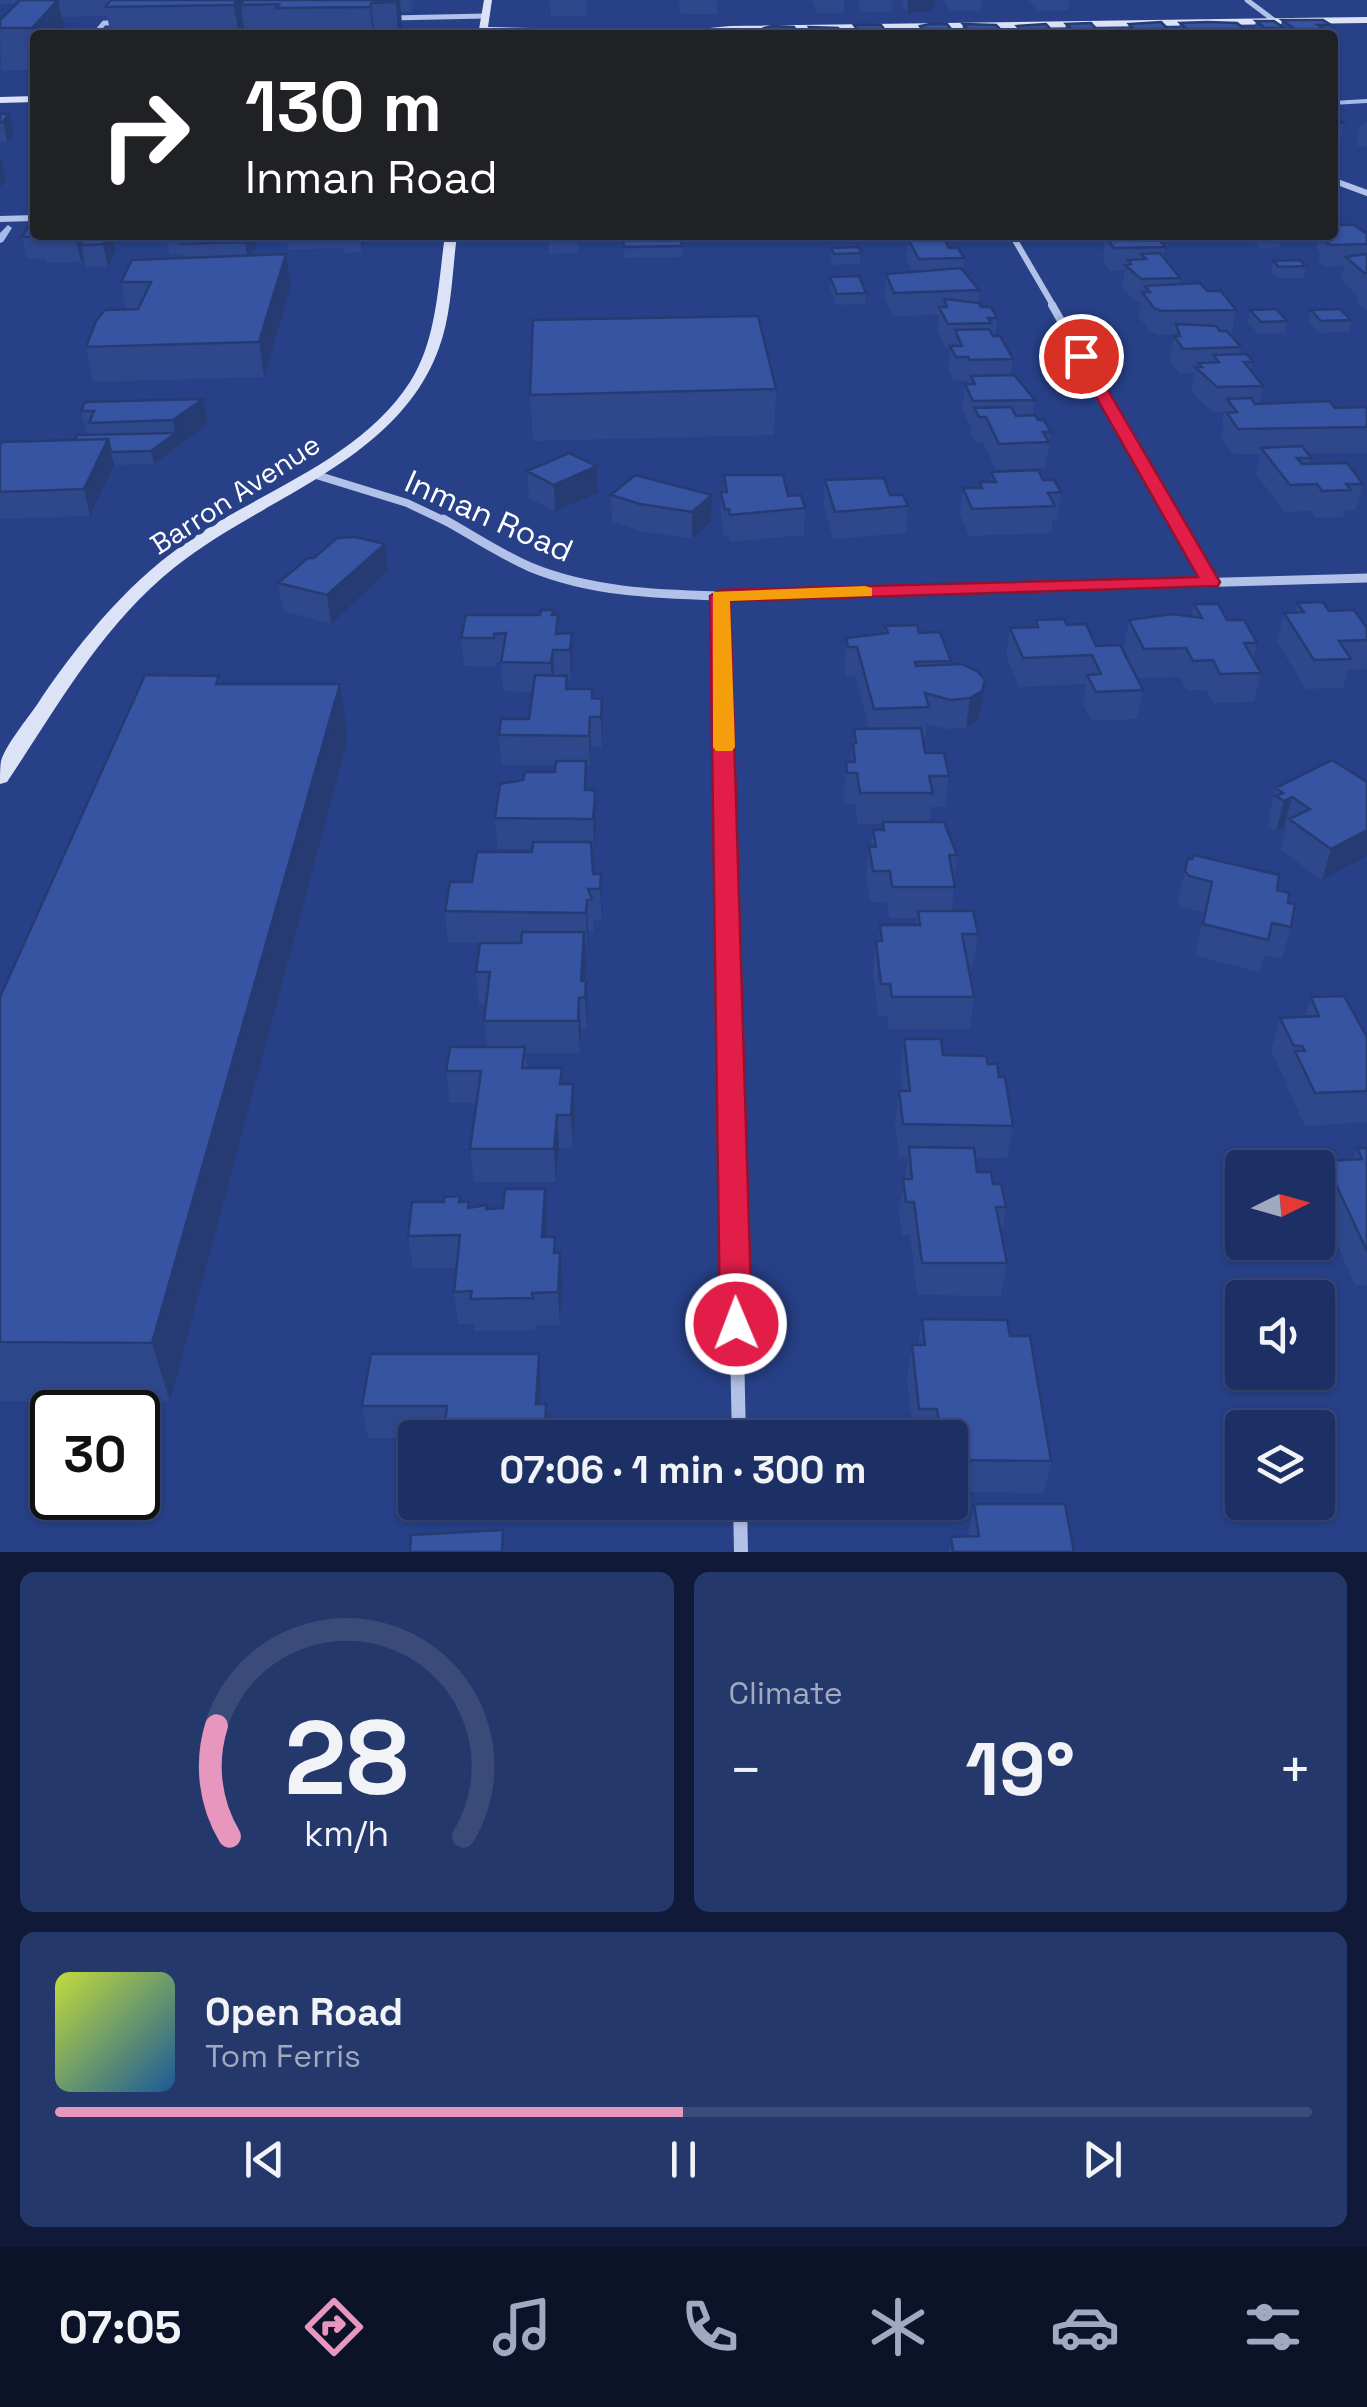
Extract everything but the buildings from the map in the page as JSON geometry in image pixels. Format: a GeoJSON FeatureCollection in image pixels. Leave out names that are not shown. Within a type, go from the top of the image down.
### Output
{"type":"FeatureCollection","features":[{"type":"Feature","properties":{"kind":"main road"},"geometry":{"type":"LineString","coordinates":[[483,30],[488,0]]}},
{"type":"Feature","properties":{"kind":"main road"},"geometry":{"type":"LineString","coordinates":[[783,30],[1367,20]]}},
{"type":"Feature","properties":{"kind":"main road"},"geometry":{"type":"LineString","coordinates":[[0,100],[30,99]]}},
{"type":"Feature","properties":{"kind":"main road","name":"Barron Avenue"},"geometry":{"type":"LineString","coordinates":[[0,778],[60,682],[134,594],[172,561],[313,474],[375,428],[419,378],[433,348],[449,240]]}},
{"type":"Feature","properties":{"kind":"street"},"geometry":{"type":"LineString","coordinates":[[1247,0],[1275,20]]}},
{"type":"Feature","properties":{"kind":"street"},"geometry":{"type":"LineString","coordinates":[[390,18],[485,16]]}},
{"type":"Feature","properties":{"kind":"street"},"geometry":{"type":"LineString","coordinates":[[98,30],[104,23],[123,22]]}},
{"type":"Feature","properties":{"kind":"street"},"geometry":{"type":"LineString","coordinates":[[1348,182],[1356,177]]}},
{"type":"Feature","properties":{"kind":"street"},"geometry":{"type":"LineString","coordinates":[[1338,181],[1367,193]]}},
{"type":"Feature","properties":{"kind":"street"},"geometry":{"type":"LineString","coordinates":[[0,219],[30,218]]}},
{"type":"Feature","properties":{"kind":"street"},"geometry":{"type":"LineString","coordinates":[[1015,240],[1211,582]]}},
{"type":"Feature","properties":{"kind":"street","name":"Inman Road"},"geometry":{"type":"LineString","coordinates":[[313,474],[435,514],[512,560],[547,574],[606,588],[720,596],[1367,578]]}},
{"type":"Feature","properties":{"kind":"street"},"geometry":{"type":"LineString","coordinates":[[720,596],[739,1420]]}},
{"type":"Feature","properties":{"kind":"street"},"geometry":{"type":"LineString","coordinates":[[740,1520],[741,1552]]}},
{"type":"Feature","properties":{"kind":"waterway"},"geometry":{"type":"LineString","coordinates":[[1338,103],[1367,101]]}},
{"type":"Feature","properties":{"kind":"waterway"},"geometry":{"type":"LineString","coordinates":[[0,240],[8,228]]}},
{"type":"Feature","properties":{"kind":"slow traffic"},"geometry":{"type":"LineString","coordinates":[[724,747],[720,596],[865,592]]}},
{"type":"Feature","properties":{"kind":"route"},"geometry":{"type":"LineString","coordinates":[[736,1324],[720,596],[1211,582],[1081,356]]}}]}
